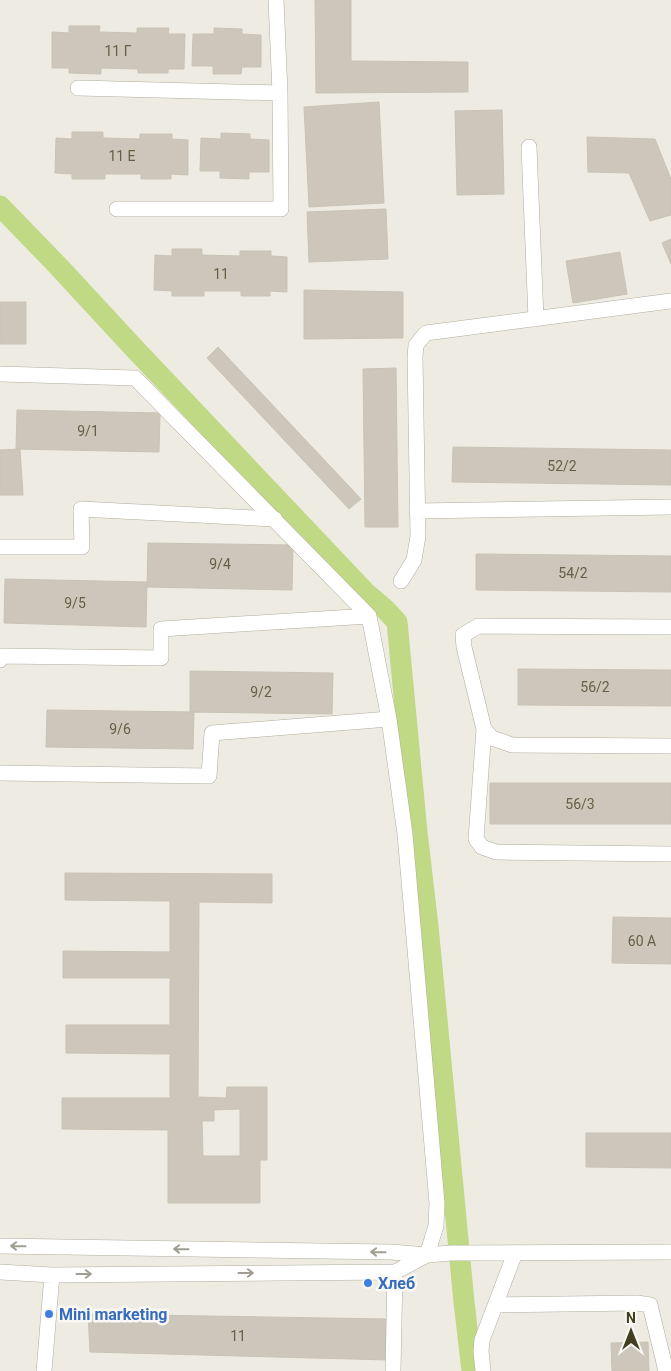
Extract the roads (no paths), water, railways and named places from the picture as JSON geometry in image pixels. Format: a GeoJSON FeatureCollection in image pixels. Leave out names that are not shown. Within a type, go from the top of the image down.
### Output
{"type":"FeatureCollection","features":[{"type":"Feature","properties":{"kind":"lane"},"geometry":{"type":"LineString","coordinates":[[117,209],[281,208],[280,93],[276,0]]}},
{"type":"Feature","properties":{"kind":"lane"},"geometry":{"type":"LineString","coordinates":[[78,88],[280,93]]}},
{"type":"Feature","properties":{"kind":"lane"},"geometry":{"type":"LineString","coordinates":[[529,147],[536,319]]}},
{"type":"Feature","properties":{"kind":"lane"},"geometry":{"type":"LineString","coordinates":[[401,581],[414,560],[418,536],[414,357],[416,346],[426,333],[671,301]]}},
{"type":"Feature","properties":{"kind":"lane"},"geometry":{"type":"LineString","coordinates":[[0,374],[135,378],[369,616],[389,719],[405,834],[437,1203],[436,1226],[427,1255],[395,1272],[52,1274],[0,1272]]}},
{"type":"Feature","properties":{"kind":"lane"},"geometry":{"type":"LineString","coordinates":[[417,510],[671,507]]}},
{"type":"Feature","properties":{"kind":"lane"},"geometry":{"type":"LineString","coordinates":[[0,547],[82,547],[80,509],[275,519]]}},
{"type":"Feature","properties":{"kind":"lane"},"geometry":{"type":"LineString","coordinates":[[0,660],[0,656],[161,658],[161,629],[369,616]]}},
{"type":"Feature","properties":{"kind":"lane"},"geometry":{"type":"LineString","coordinates":[[671,627],[478,626],[463,635],[464,647],[484,729],[476,839],[482,847],[496,852],[671,854]]}},
{"type":"Feature","properties":{"kind":"lane"},"geometry":{"type":"LineString","coordinates":[[0,773],[209,776],[212,733],[389,719]]}},
{"type":"Feature","properties":{"kind":"lane"},"geometry":{"type":"LineString","coordinates":[[484,729],[492,738],[512,744],[671,746]]}},
{"type":"Feature","properties":{"kind":"lane"},"geometry":{"type":"LineString","coordinates":[[0,1246],[391,1252],[427,1255],[451,1253],[671,1252]]}},
{"type":"Feature","properties":{"kind":"lane"},"geometry":{"type":"LineString","coordinates":[[483,1371],[482,1340],[515,1253]]}},
{"type":"Feature","properties":{"kind":"lane"},"geometry":{"type":"LineString","coordinates":[[393,1371],[395,1272]]}},
{"type":"Feature","properties":{"kind":"lane"},"geometry":{"type":"LineString","coordinates":[[44,1371],[52,1274]]}},
{"type":"Feature","properties":{"kind":"lane"},"geometry":{"type":"LineString","coordinates":[[495,1305],[638,1303],[650,1305],[668,1369]]}},
{"type":"Feature","properties":{"kind":"waterway"},"geometry":{"type":"LineString","coordinates":[[0,206],[366,593],[397,622],[472,1371]]}},
{"type":"Feature","properties":{"kind":"place","name":"Хлеб"},"geometry":{"type":"Point","coordinates":[368,1283]}},
{"type":"Feature","properties":{"kind":"place","name":"Mini marketing"},"geometry":{"type":"Point","coordinates":[49,1314]}}]}
